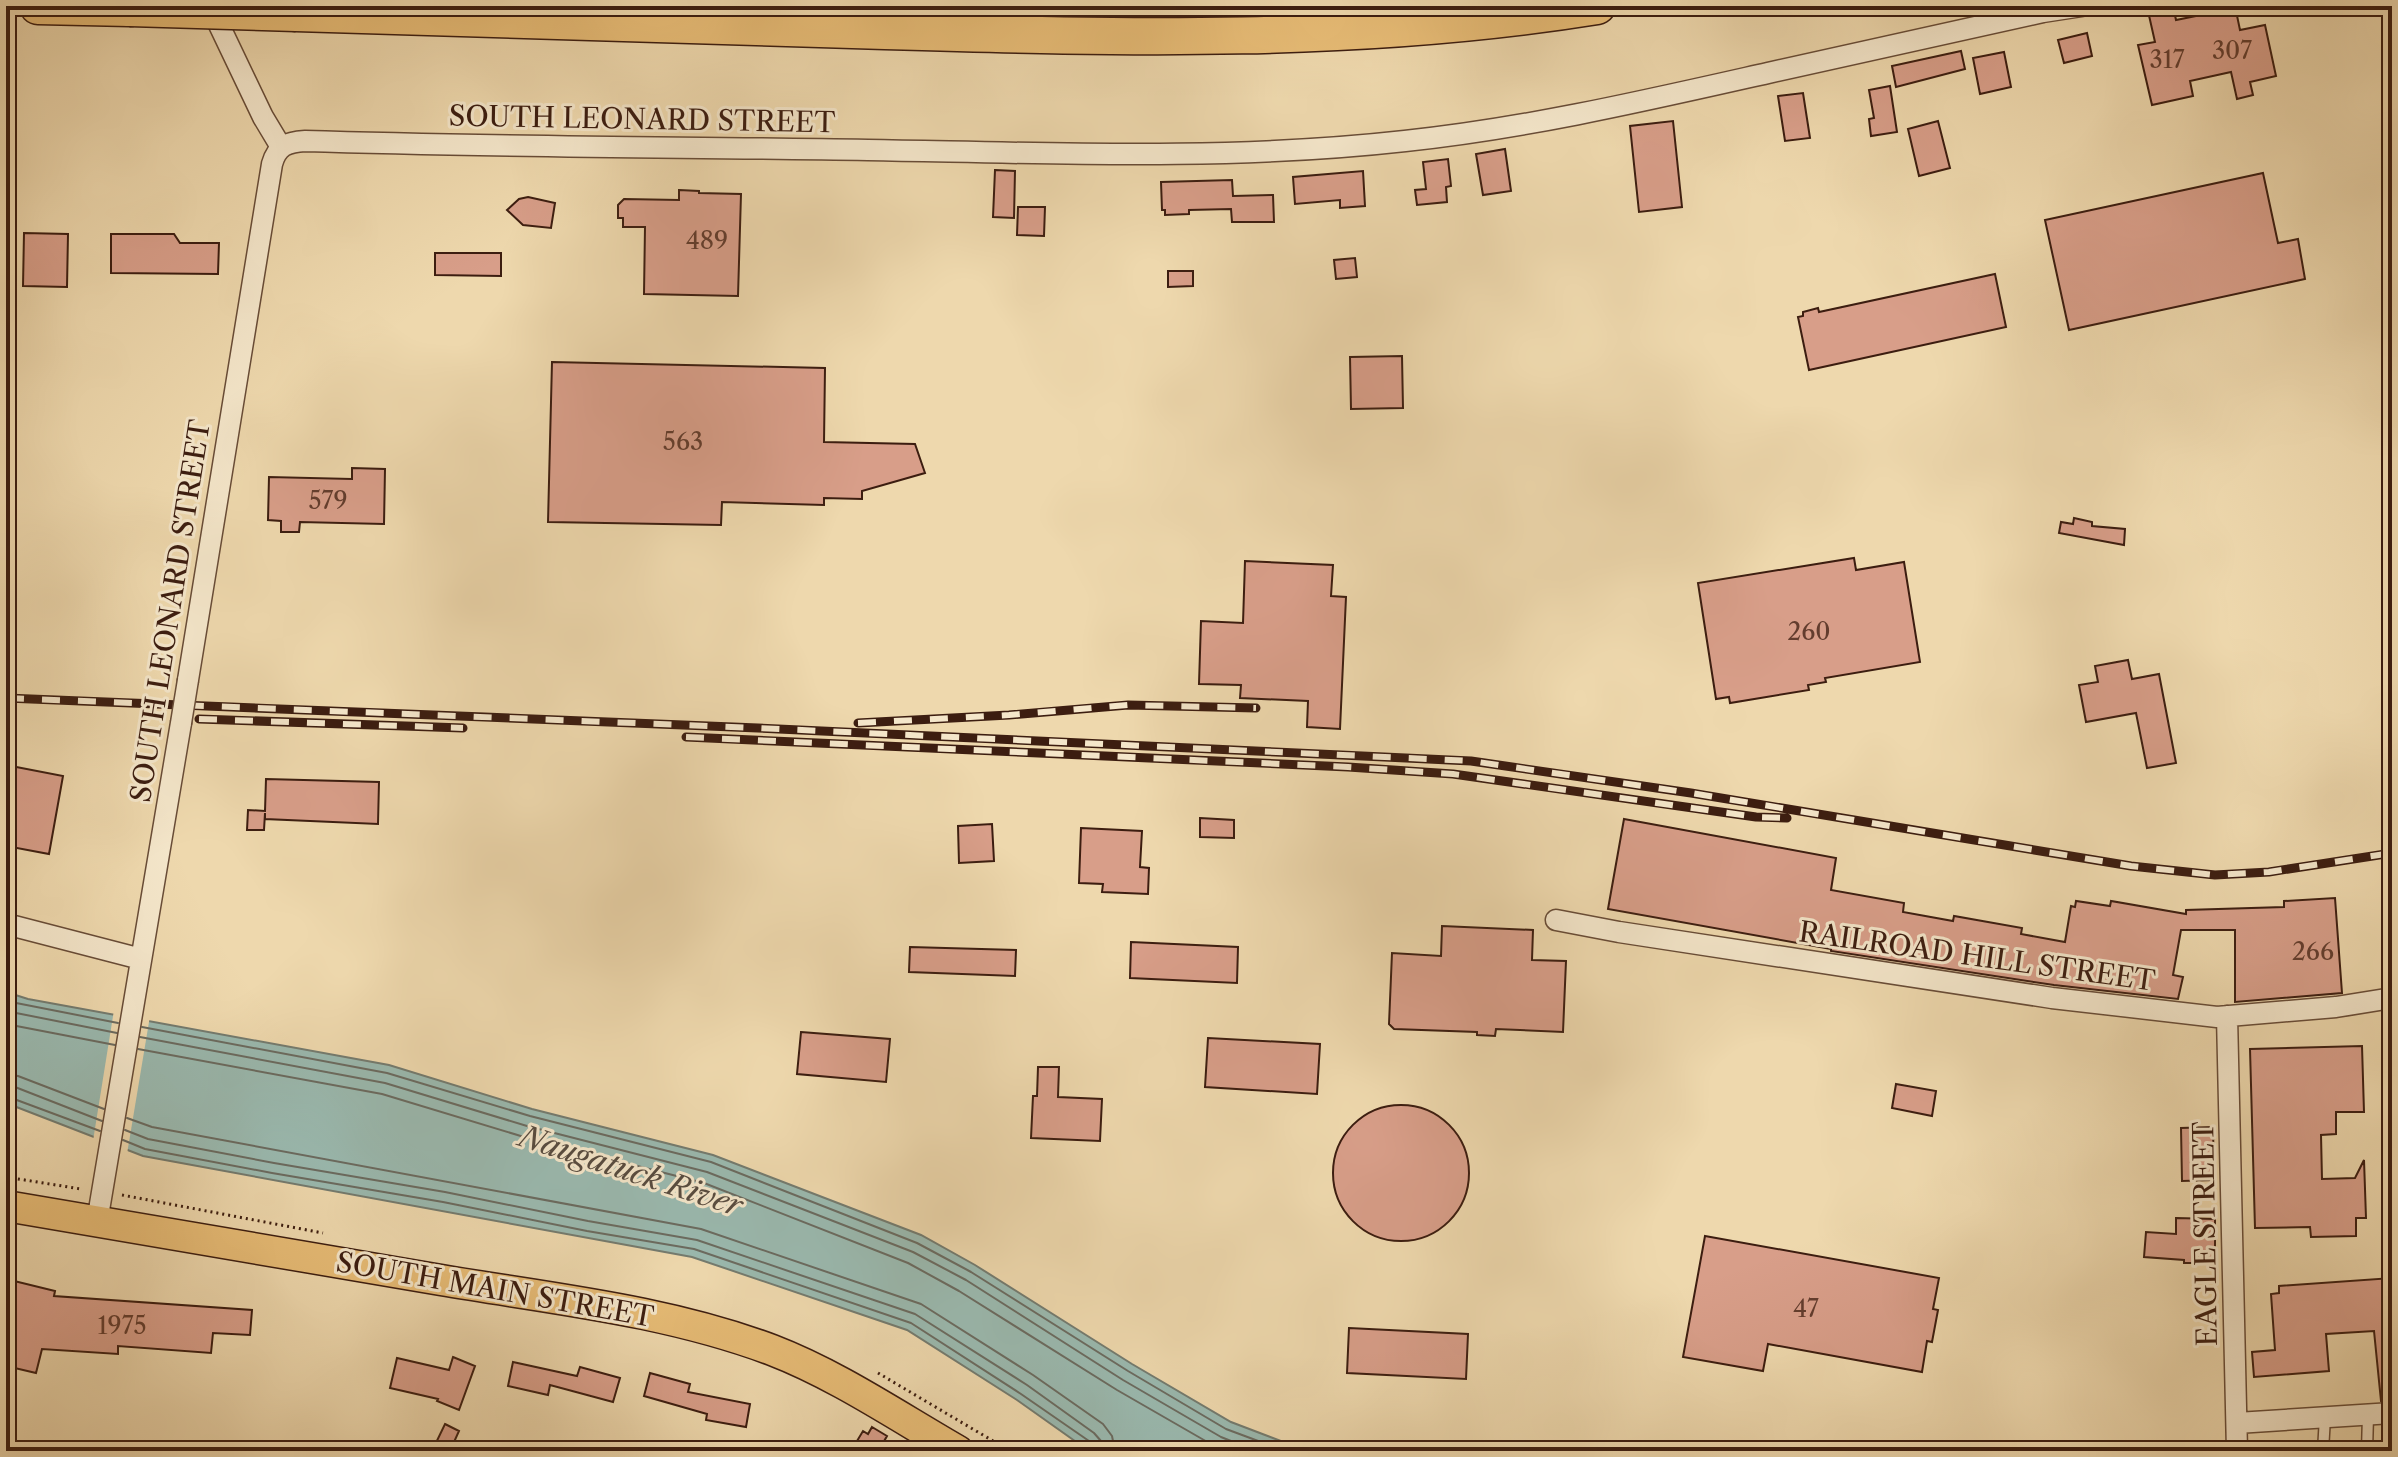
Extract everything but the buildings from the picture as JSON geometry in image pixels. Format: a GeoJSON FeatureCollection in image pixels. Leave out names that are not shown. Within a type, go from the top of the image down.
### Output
{"type":"FeatureCollection","features":[{"type":"Feature","properties":{"kind":"highway"},"geometry":{"type":"LineString","coordinates":[[38,6],[1033,35],[1238,36],[1444,26],[1597,6]]}},
{"type":"Feature","properties":{"kind":"main road","name":"SOUTH MAIN STREET"},"geometry":{"type":"LineString","coordinates":[[6,1206],[430,1279],[595,1304],[702,1328],[805,1364],[958,1451]]}},
{"type":"Feature","properties":{"kind":"street"},"geometry":{"type":"LineString","coordinates":[[210,6],[263,117],[281,147]]}},
{"type":"Feature","properties":{"kind":"street","name":"SOUTH LEONARD STREET"},"geometry":{"type":"LineString","coordinates":[[97,1222],[272,164],[281,147],[305,141],[1121,154],[1327,148],[1406,141],[1539,122],[2051,9],[2082,6]]}},
{"type":"Feature","properties":{"kind":"street","name":"RAILROAD HILL STREET"},"geometry":{"type":"LineString","coordinates":[[1556,920],[2052,998],[2213,1017],[2336,1007],[2392,998]]}},
{"type":"Feature","properties":{"kind":"street"},"geometry":{"type":"LineString","coordinates":[[6,924],[141,959]]}},
{"type":"Feature","properties":{"kind":"street","name":"EAGLE STREET"},"geometry":{"type":"LineString","coordinates":[[2227,1016],[2237,1451]]}},
{"type":"Feature","properties":{"kind":"street"},"geometry":{"type":"LineString","coordinates":[[2237,1423],[2392,1413]]}},
{"type":"Feature","properties":{"kind":"lane"},"geometry":{"type":"LineString","coordinates":[[2367,1451],[2368,1415]]}},
{"type":"Feature","properties":{"kind":"lane"},"geometry":{"type":"LineString","coordinates":[[2323,1451],[2325,1417]]}},
{"type":"Feature","properties":{"kind":"path"},"geometry":{"type":"LineString","coordinates":[[6,1177],[78,1190],[84,1188]]}},
{"type":"Feature","properties":{"kind":"water","name":"Naugatuck River"},"geometry":{"type":"Polygon","coordinates":[[[6,992],[28,999],[389,1065],[532,1109],[713,1155],[921,1235],[1231,1422],[1307,1451],[1089,1451],[1017,1400],[907,1330],[692,1257],[143,1156],[6,1103],[6,992]]]}},
{"type":"Feature","properties":{"kind":"pier"},"geometry":{"type":"Polygon","coordinates":[[[114,1010],[150,1016],[127,1154],[93,1141],[114,1010]]]}},
{"type":"Feature","properties":{"kind":"railway"},"geometry":{"type":"LineString","coordinates":[[6,698],[1471,761],[1691,793],[2131,866],[2215,875],[2269,872],[2392,853]]}},
{"type":"Feature","properties":{"kind":"railway"},"geometry":{"type":"LineString","coordinates":[[858,723],[1128,705],[1256,708]]}},
{"type":"Feature","properties":{"kind":"railway"},"geometry":{"type":"LineString","coordinates":[[199,719],[463,728]]}},
{"type":"Feature","properties":{"kind":"railway"},"geometry":{"type":"LineString","coordinates":[[686,737],[1453,774],[1756,817],[1787,818]]}}]}
